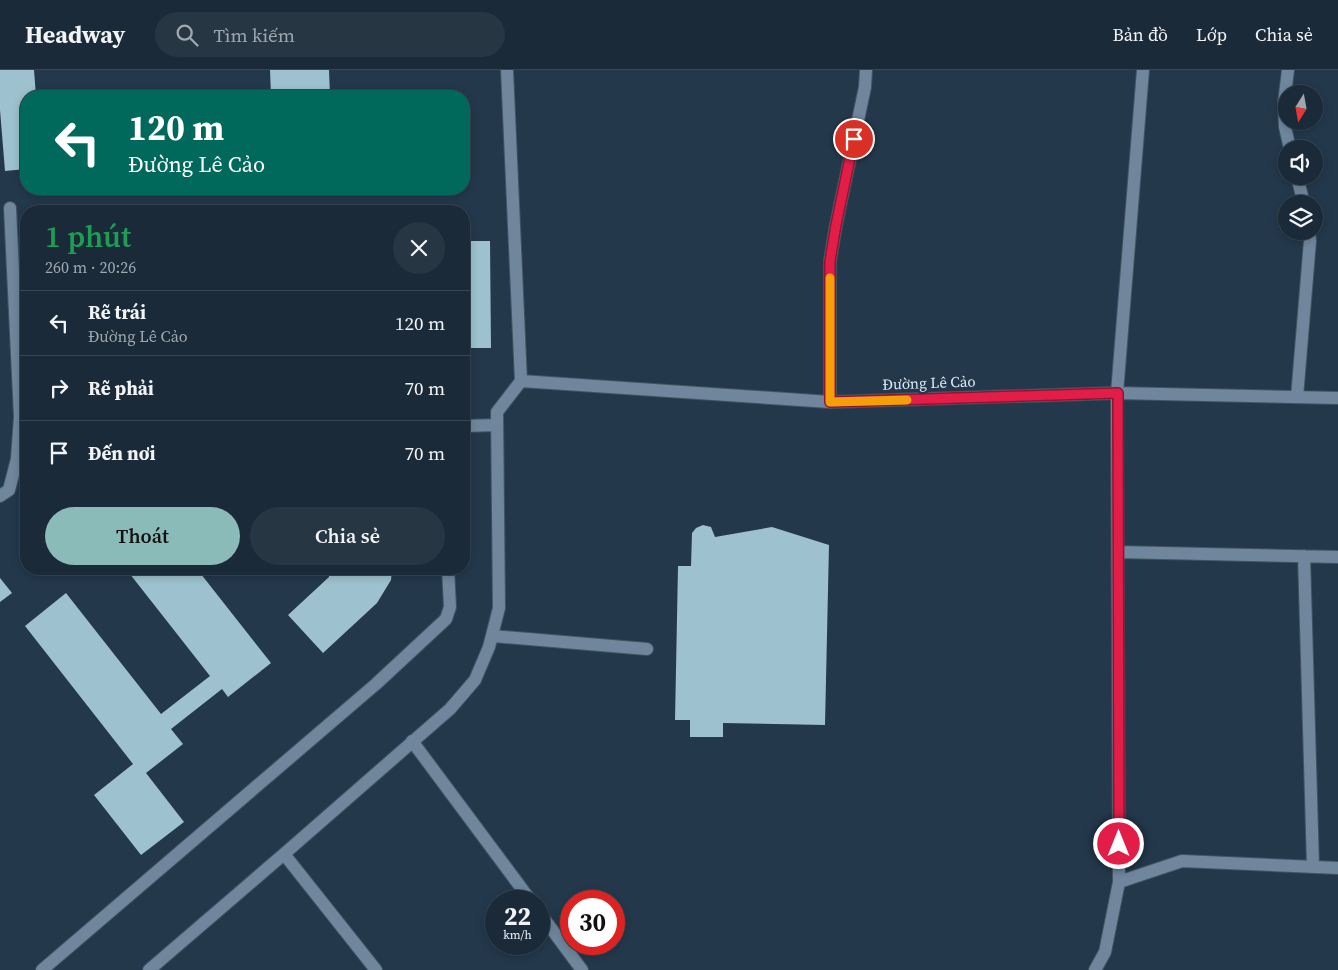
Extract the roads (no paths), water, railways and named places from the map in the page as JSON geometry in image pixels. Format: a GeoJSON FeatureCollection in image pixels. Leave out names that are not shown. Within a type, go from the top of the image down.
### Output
{"type":"FeatureCollection","features":[{"type":"Feature","properties":{"kind":"street"},"geometry":{"type":"LineString","coordinates":[[149,970],[450,709],[475,680],[489,647],[499,608],[497,412],[521,382],[507,70]]}},
{"type":"Feature","properties":{"kind":"street"},"geometry":{"type":"LineString","coordinates":[[830,402],[830,261],[865,87],[866,70]]}},
{"type":"Feature","properties":{"kind":"street"},"geometry":{"type":"LineString","coordinates":[[1095,970],[1105,952],[1119,882],[1118,393],[1143,70]]}},
{"type":"Feature","properties":{"kind":"street"},"geometry":{"type":"LineString","coordinates":[[1288,70],[1284,103],[1285,128],[1288,140]]}},
{"type":"Feature","properties":{"kind":"street"},"geometry":{"type":"LineString","coordinates":[[10,208],[20,282],[20,417]]}},
{"type":"Feature","properties":{"kind":"street"},"geometry":{"type":"LineString","coordinates":[[1297,397],[1310,240]]}},
{"type":"Feature","properties":{"kind":"street","name":"Đường Lê Cảo"},"geometry":{"type":"LineString","coordinates":[[521,382],[830,402],[1118,393],[1338,398]]}},
{"type":"Feature","properties":{"kind":"street"},"geometry":{"type":"LineString","coordinates":[[470,426],[497,425]]}},
{"type":"Feature","properties":{"kind":"street"},"geometry":{"type":"LineString","coordinates":[[0,496],[9,490],[20,444]]}},
{"type":"Feature","properties":{"kind":"street"},"geometry":{"type":"LineString","coordinates":[[1118,552],[1338,557]]}},
{"type":"Feature","properties":{"kind":"street"},"geometry":{"type":"LineString","coordinates":[[1304,556],[1313,866]]}},
{"type":"Feature","properties":{"kind":"street"},"geometry":{"type":"LineString","coordinates":[[42,970],[368,690],[446,620],[450,607],[448,575]]}},
{"type":"Feature","properties":{"kind":"street"},"geometry":{"type":"LineString","coordinates":[[492,636],[647,649]]}},
{"type":"Feature","properties":{"kind":"street"},"geometry":{"type":"LineString","coordinates":[[412,741],[523,890]]}},
{"type":"Feature","properties":{"kind":"street"},"geometry":{"type":"LineString","coordinates":[[284,854],[376,970]]}},
{"type":"Feature","properties":{"kind":"street"},"geometry":{"type":"LineString","coordinates":[[1119,882],[1182,861],[1338,868]]}},
{"type":"Feature","properties":{"kind":"street"},"geometry":{"type":"LineString","coordinates":[[550,927],[582,970]]}}]}
